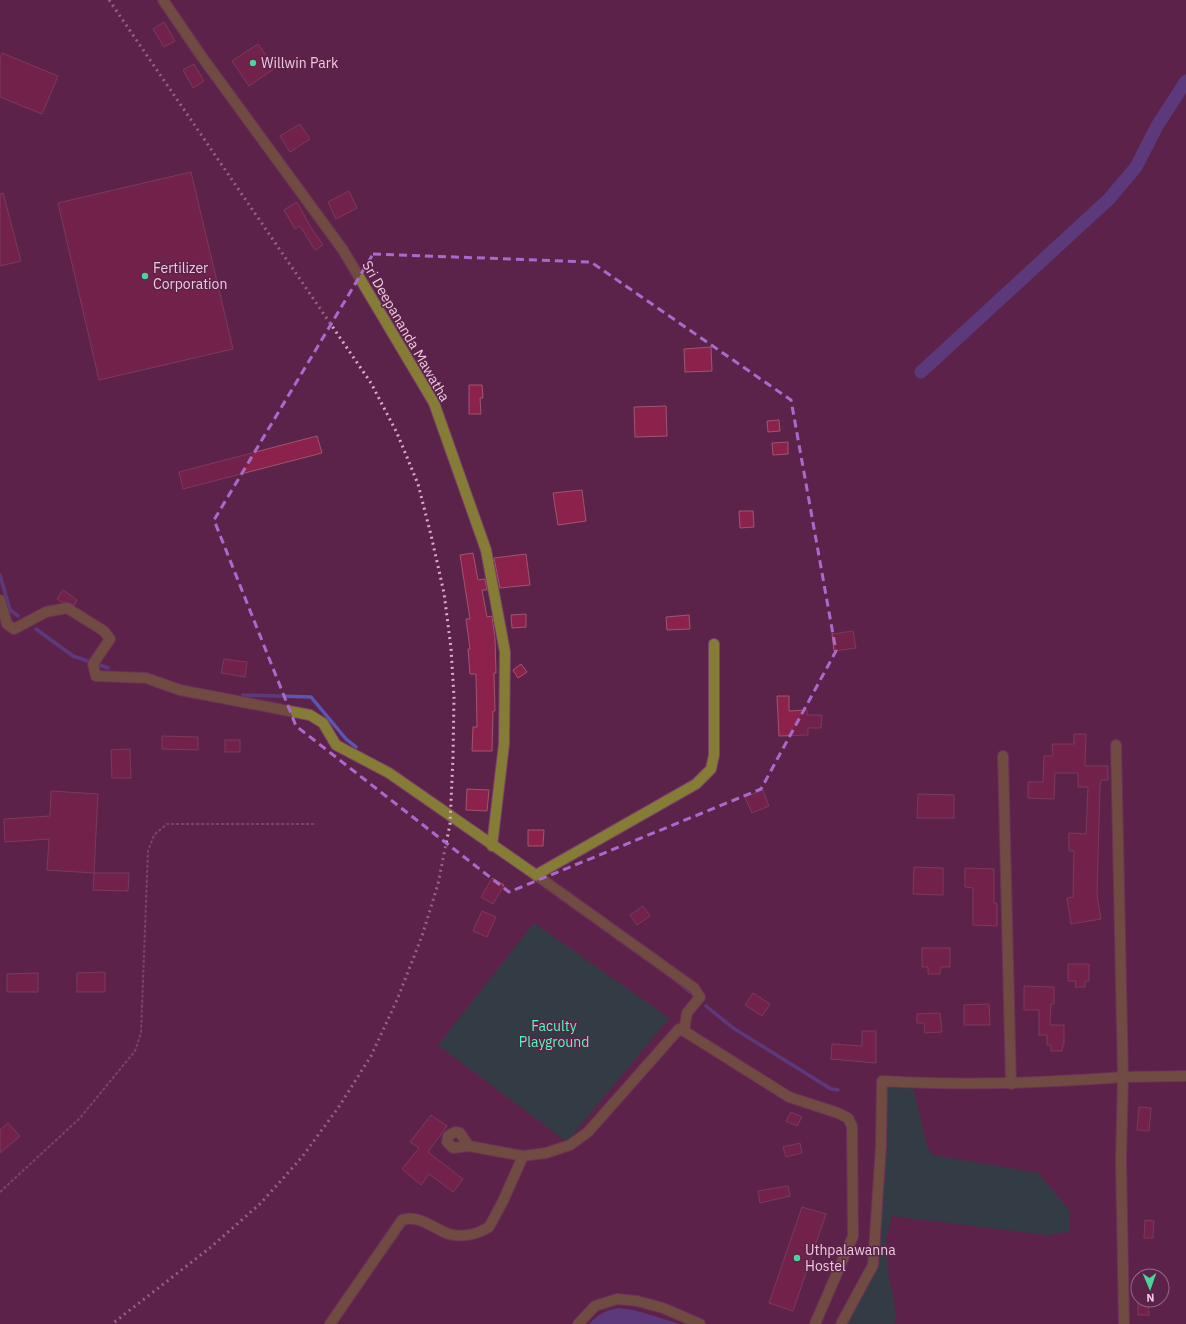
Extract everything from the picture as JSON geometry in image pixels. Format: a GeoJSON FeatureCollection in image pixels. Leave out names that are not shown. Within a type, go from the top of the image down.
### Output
{"type":"FeatureCollection","features":[{"type":"Feature","properties":{"kind":"street","name":"Sri Deepananda Mawatha"},"geometry":{"type":"LineString","coordinates":[[163,0],[202,57],[343,250],[434,403],[486,550],[505,652],[504,744],[492,846]]}},
{"type":"Feature","properties":{"kind":"street"},"geometry":{"type":"LineString","coordinates":[[0,600],[7,624],[14,629],[46,612],[68,608],[104,631],[110,639],[95,660],[96,676],[146,678],[180,690],[310,714],[323,723],[336,745],[389,773],[492,846],[536,875],[694,988],[700,997],[688,1013],[684,1031]]}},
{"type":"Feature","properties":{"kind":"street"},"geometry":{"type":"LineString","coordinates":[[536,875],[696,784],[710,769],[714,755],[714,644]]}},
{"type":"Feature","properties":{"kind":"street"},"geometry":{"type":"LineString","coordinates":[[1116,745],[1123,1077],[1121,1160],[1124,1324]]}},
{"type":"Feature","properties":{"kind":"street"},"geometry":{"type":"LineString","coordinates":[[1003,756],[1011,1084]]}},
{"type":"Feature","properties":{"kind":"street"},"geometry":{"type":"LineString","coordinates":[[469,1146],[523,1156],[546,1153],[570,1145],[588,1132],[679,1029],[684,1031],[789,1097],[838,1113],[848,1118],[852,1126],[853,1236],[815,1324]]}},
{"type":"Feature","properties":{"kind":"street"},"geometry":{"type":"LineString","coordinates":[[842,1324],[873,1265],[881,1146],[882,1081],[912,1083],[1011,1084],[1123,1077],[1186,1076]]}},
{"type":"Feature","properties":{"kind":"street"},"geometry":{"type":"LineString","coordinates":[[330,1324],[402,1220],[410,1217],[450,1234],[470,1235],[489,1227],[503,1201],[523,1156]]}},
{"type":"Feature","properties":{"kind":"street"},"geometry":{"type":"LineString","coordinates":[[578,1324],[594,1306],[617,1299],[663,1308],[700,1324]]}},
{"type":"Feature","properties":{"kind":"path"},"geometry":{"type":"LineString","coordinates":[[0,1192],[80,1118],[136,1051],[141,1033],[148,851],[154,835],[167,824],[314,824]]}},
{"type":"Feature","properties":{"kind":"highlighted area"},"geometry":{"type":"Polygon","coordinates":[[[373,254],[591,262],[791,400],[836,651],[761,789],[509,892],[296,726],[214,520],[373,254]]]}},
{"type":"Feature","properties":{"kind":"green space","name":"Faculty Playground"},"geometry":{"type":"Polygon","coordinates":[[[534,923],[669,1018],[567,1142],[438,1045],[534,923]]]}},
{"type":"Feature","properties":{"kind":"green space"},"geometry":{"type":"Polygon","coordinates":[[[882,1081],[912,1083],[927,1145],[932,1155],[1038,1173],[1069,1209],[1070,1232],[1047,1235],[892,1216],[886,1238],[889,1280],[892,1289],[896,1317],[894,1324],[842,1324],[873,1265],[882,1081]]]}},
{"type":"Feature","properties":{"kind":"shaded area"},"geometry":{"type":"Polygon","coordinates":[[[618,1308],[634,1310],[680,1324],[589,1324],[602,1313],[618,1308]]]}},
{"type":"Feature","properties":{"kind":"building"},"geometry":{"type":"Polygon","coordinates":[[[164,22],[175,41],[164,47],[153,29],[164,22]]]}},
{"type":"Feature","properties":{"kind":"building"},"geometry":{"type":"Polygon","coordinates":[[[258,44],[275,68],[249,86],[232,61],[258,44]]]}},
{"type":"Feature","properties":{"kind":"building"},"geometry":{"type":"Polygon","coordinates":[[[2,53],[58,76],[42,114],[0,97],[0,58],[2,53]]]}},
{"type":"Feature","properties":{"kind":"building"},"geometry":{"type":"Polygon","coordinates":[[[194,64],[204,81],[193,88],[183,70],[194,64]]]}},
{"type":"Feature","properties":{"kind":"building"},"geometry":{"type":"Polygon","coordinates":[[[300,124],[310,139],[290,152],[280,136],[300,124]]]}},
{"type":"Feature","properties":{"kind":"building","name":"Fertilizer Corporation"},"geometry":{"type":"Polygon","coordinates":[[[191,172],[233,349],[99,380],[58,203],[191,172]]]}},
{"type":"Feature","properties":{"kind":"building"},"geometry":{"type":"Polygon","coordinates":[[[349,191],[357,208],[336,219],[328,202],[349,191]]]}},
{"type":"Feature","properties":{"kind":"building"},"geometry":{"type":"Polygon","coordinates":[[[3,193],[21,261],[0,266],[0,194],[3,193]]]}},
{"type":"Feature","properties":{"kind":"building"},"geometry":{"type":"Polygon","coordinates":[[[297,202],[311,228],[323,245],[315,250],[300,226],[295,229],[284,210],[297,202]]]}},
{"type":"Feature","properties":{"kind":"building"},"geometry":{"type":"Polygon","coordinates":[[[711,347],[712,371],[685,372],[684,349],[711,347]]]}},
{"type":"Feature","properties":{"kind":"building"},"geometry":{"type":"Polygon","coordinates":[[[469,385],[482,385],[483,398],[480,398],[481,414],[469,414],[469,385]]]}},
{"type":"Feature","properties":{"kind":"building"},"geometry":{"type":"Polygon","coordinates":[[[666,406],[667,436],[635,437],[634,407],[666,406]]]}},
{"type":"Feature","properties":{"kind":"building"},"geometry":{"type":"Polygon","coordinates":[[[779,420],[780,431],[768,432],[767,421],[779,420]]]}},
{"type":"Feature","properties":{"kind":"building"},"geometry":{"type":"Polygon","coordinates":[[[317,436],[322,453],[183,489],[179,472],[317,436]]]}},
{"type":"Feature","properties":{"kind":"building"},"geometry":{"type":"Polygon","coordinates":[[[788,442],[788,454],[773,455],[772,443],[788,442]]]}},
{"type":"Feature","properties":{"kind":"building"},"geometry":{"type":"Polygon","coordinates":[[[582,490],[586,521],[558,525],[553,493],[582,490]]]}},
{"type":"Feature","properties":{"kind":"building"},"geometry":{"type":"Polygon","coordinates":[[[739,511],[753,511],[754,527],[740,528],[739,511]]]}},
{"type":"Feature","properties":{"kind":"building"},"geometry":{"type":"Polygon","coordinates":[[[473,553],[478,580],[485,579],[487,590],[482,590],[487,617],[492,616],[495,639],[495,711],[493,711],[492,751],[472,751],[473,727],[477,727],[476,674],[470,674],[468,649],[470,649],[466,619],[470,619],[460,555],[473,553]]]}},
{"type":"Feature","properties":{"kind":"building"},"geometry":{"type":"Polygon","coordinates":[[[526,554],[530,585],[500,588],[494,558],[526,554]]]}},
{"type":"Feature","properties":{"kind":"building"},"geometry":{"type":"Polygon","coordinates":[[[63,590],[77,600],[74,605],[61,602],[57,599],[63,590]]]}},
{"type":"Feature","properties":{"kind":"building"},"geometry":{"type":"Polygon","coordinates":[[[526,614],[526,627],[512,628],[511,615],[526,614]]]}},
{"type":"Feature","properties":{"kind":"building"},"geometry":{"type":"Polygon","coordinates":[[[689,615],[690,629],[667,630],[666,617],[689,615]]]}},
{"type":"Feature","properties":{"kind":"building"},"geometry":{"type":"Polygon","coordinates":[[[853,631],[856,648],[834,651],[832,634],[853,631]]]}},
{"type":"Feature","properties":{"kind":"building"},"geometry":{"type":"Polygon","coordinates":[[[224,659],[247,662],[245,677],[221,673],[224,659]]]}},
{"type":"Feature","properties":{"kind":"building"},"geometry":{"type":"Polygon","coordinates":[[[521,664],[527,672],[518,678],[513,670],[521,664]]]}},
{"type":"Feature","properties":{"kind":"building"},"geometry":{"type":"Polygon","coordinates":[[[777,696],[789,696],[789,711],[807,710],[807,715],[822,715],[821,728],[808,728],[808,735],[779,736],[777,696]]]}},
{"type":"Feature","properties":{"kind":"building"},"geometry":{"type":"Polygon","coordinates":[[[1074,734],[1086,734],[1085,766],[1108,766],[1108,780],[1101,780],[1100,787],[1097,895],[1101,919],[1071,924],[1067,898],[1073,897],[1074,851],[1069,851],[1069,833],[1086,834],[1088,787],[1078,787],[1078,773],[1055,773],[1054,799],[1028,798],[1028,782],[1043,782],[1044,756],[1053,756],[1052,744],[1074,744],[1074,734]]]}},
{"type":"Feature","properties":{"kind":"building"},"geometry":{"type":"Polygon","coordinates":[[[162,736],[198,737],[198,750],[162,749],[162,736]]]}},
{"type":"Feature","properties":{"kind":"building"},"geometry":{"type":"Polygon","coordinates":[[[225,740],[240,740],[240,752],[225,752],[225,740]]]}},
{"type":"Feature","properties":{"kind":"building"},"geometry":{"type":"Polygon","coordinates":[[[130,749],[131,778],[112,778],[111,750],[130,749]]]}},
{"type":"Feature","properties":{"kind":"building"},"geometry":{"type":"Polygon","coordinates":[[[467,789],[489,790],[487,811],[466,810],[467,789]]]}},
{"type":"Feature","properties":{"kind":"building"},"geometry":{"type":"Polygon","coordinates":[[[763,790],[769,806],[752,813],[745,797],[763,790]]]}},
{"type":"Feature","properties":{"kind":"building"},"geometry":{"type":"Polygon","coordinates":[[[51,791],[98,794],[94,873],[47,870],[49,839],[5,842],[4,819],[50,816],[51,791]]]}},
{"type":"Feature","properties":{"kind":"building"},"geometry":{"type":"Polygon","coordinates":[[[918,794],[954,795],[954,818],[917,818],[918,794]]]}},
{"type":"Feature","properties":{"kind":"building"},"geometry":{"type":"Polygon","coordinates":[[[528,830],[544,830],[543,846],[528,846],[528,830]]]}},
{"type":"Feature","properties":{"kind":"building"},"geometry":{"type":"Polygon","coordinates":[[[914,867],[943,868],[943,895],[913,894],[914,867]]]}},
{"type":"Feature","properties":{"kind":"building"},"geometry":{"type":"Polygon","coordinates":[[[965,868],[994,869],[994,903],[997,903],[997,926],[973,925],[973,888],[965,887],[965,868]]]}},
{"type":"Feature","properties":{"kind":"building"},"geometry":{"type":"Polygon","coordinates":[[[94,873],[129,873],[128,891],[93,890],[94,873]]]}},
{"type":"Feature","properties":{"kind":"building"},"geometry":{"type":"Polygon","coordinates":[[[492,878],[504,885],[493,904],[481,897],[492,878]]]}},
{"type":"Feature","properties":{"kind":"building"},"geometry":{"type":"Polygon","coordinates":[[[643,906],[650,916],[637,925],[630,915],[643,906]]]}},
{"type":"Feature","properties":{"kind":"building"},"geometry":{"type":"Polygon","coordinates":[[[482,911],[496,917],[487,937],[473,931],[482,911]]]}},
{"type":"Feature","properties":{"kind":"building"},"geometry":{"type":"Polygon","coordinates":[[[922,948],[950,948],[950,967],[941,967],[940,974],[928,974],[928,967],[922,967],[922,948]]]}},
{"type":"Feature","properties":{"kind":"building"},"geometry":{"type":"Polygon","coordinates":[[[1068,964],[1089,964],[1089,981],[1085,981],[1085,987],[1075,987],[1076,981],[1068,981],[1068,964]]]}},
{"type":"Feature","properties":{"kind":"building"},"geometry":{"type":"Polygon","coordinates":[[[105,972],[105,992],[77,992],[77,973],[105,972]]]}},
{"type":"Feature","properties":{"kind":"building"},"geometry":{"type":"Polygon","coordinates":[[[38,973],[38,992],[7,992],[7,974],[38,973]]]}},
{"type":"Feature","properties":{"kind":"building"},"geometry":{"type":"Polygon","coordinates":[[[1024,986],[1054,987],[1054,1004],[1051,1004],[1050,1025],[1064,1025],[1064,1045],[1062,1051],[1051,1051],[1051,1045],[1047,1045],[1047,1035],[1039,1035],[1039,1010],[1024,1010],[1024,986]]]}},
{"type":"Feature","properties":{"kind":"building"},"geometry":{"type":"Polygon","coordinates":[[[753,993],[770,1004],[762,1016],[745,1005],[753,993]]]}},
{"type":"Feature","properties":{"kind":"building"},"geometry":{"type":"Polygon","coordinates":[[[989,1004],[990,1025],[964,1025],[964,1005],[989,1004]]]}},
{"type":"Feature","properties":{"kind":"building"},"geometry":{"type":"Polygon","coordinates":[[[940,1013],[942,1032],[925,1033],[924,1023],[917,1023],[917,1014],[940,1013]]]}},
{"type":"Feature","properties":{"kind":"building"},"geometry":{"type":"Polygon","coordinates":[[[862,1031],[876,1031],[876,1063],[831,1059],[832,1044],[862,1046],[862,1031]]]}},
{"type":"Feature","properties":{"kind":"building"},"geometry":{"type":"Polygon","coordinates":[[[1139,1107],[1151,1108],[1149,1131],[1137,1130],[1139,1107]]]}},
{"type":"Feature","properties":{"kind":"building"},"geometry":{"type":"Polygon","coordinates":[[[791,1112],[802,1117],[797,1126],[786,1121],[791,1112]]]}},
{"type":"Feature","properties":{"kind":"building"},"geometry":{"type":"Polygon","coordinates":[[[431,1115],[447,1126],[428,1152],[463,1179],[453,1192],[429,1174],[421,1185],[402,1169],[419,1148],[410,1142],[431,1115]]]}},
{"type":"Feature","properties":{"kind":"building"},"geometry":{"type":"Polygon","coordinates":[[[8,1123],[20,1136],[0,1153],[0,1130],[8,1123]]]}},
{"type":"Feature","properties":{"kind":"building"},"geometry":{"type":"Polygon","coordinates":[[[800,1143],[802,1153],[786,1157],[783,1147],[800,1143]]]}},
{"type":"Feature","properties":{"kind":"building"},"geometry":{"type":"Polygon","coordinates":[[[788,1186],[790,1196],[760,1203],[758,1191],[788,1186]]]}},
{"type":"Feature","properties":{"kind":"building","name":"Uthpalawanna Hostel"},"geometry":{"type":"Polygon","coordinates":[[[802,1207],[826,1214],[793,1311],[769,1303],[802,1207]]]}},
{"type":"Feature","properties":{"kind":"building"},"geometry":{"type":"Polygon","coordinates":[[[1145,1220],[1154,1221],[1153,1238],[1144,1238],[1145,1220]]]}},
{"type":"Feature","properties":{"kind":"building"},"geometry":{"type":"Polygon","coordinates":[[[1138,1308],[1149,1308],[1149,1315],[1138,1315],[1138,1308]]]}},
{"type":"Feature","properties":{"kind":"waterway"},"geometry":{"type":"LineString","coordinates":[[921,372],[1109,199],[1136,167],[1157,126],[1186,81]]}},
{"type":"Feature","properties":{"kind":"waterway"},"geometry":{"type":"LineString","coordinates":[[0,575],[10,610],[18,616]]}},
{"type":"Feature","properties":{"kind":"waterway"},"geometry":{"type":"LineString","coordinates":[[36,629],[73,656],[108,668]]}},
{"type":"Feature","properties":{"kind":"waterway"},"geometry":{"type":"LineString","coordinates":[[243,695],[311,697],[346,739],[356,747]]}},
{"type":"Feature","properties":{"kind":"waterway"},"geometry":{"type":"LineString","coordinates":[[678,982],[690,992]]}},
{"type":"Feature","properties":{"kind":"waterway"},"geometry":{"type":"LineString","coordinates":[[706,1006],[733,1028],[831,1089],[838,1090]]}},
{"type":"Feature","properties":{"kind":"railway"},"geometry":{"type":"LineString","coordinates":[[109,0],[371,383],[397,433],[418,484],[444,593],[451,648],[454,697],[450,824],[438,884],[422,936],[397,1000],[371,1056],[338,1108],[302,1157],[261,1203],[211,1247],[112,1324]]}},
{"type":"Feature","properties":{"kind":"place","name":"Willwin Park"},"geometry":{"type":"Point","coordinates":[253,63]}},
{"type":"Feature","properties":{"kind":"place","name":"Fertilizer Corporation"},"geometry":{"type":"Point","coordinates":[145,276]}},
{"type":"Feature","properties":{"kind":"place","name":"Uthpalawanna Hostel"},"geometry":{"type":"Point","coordinates":[797,1258]}}]}
